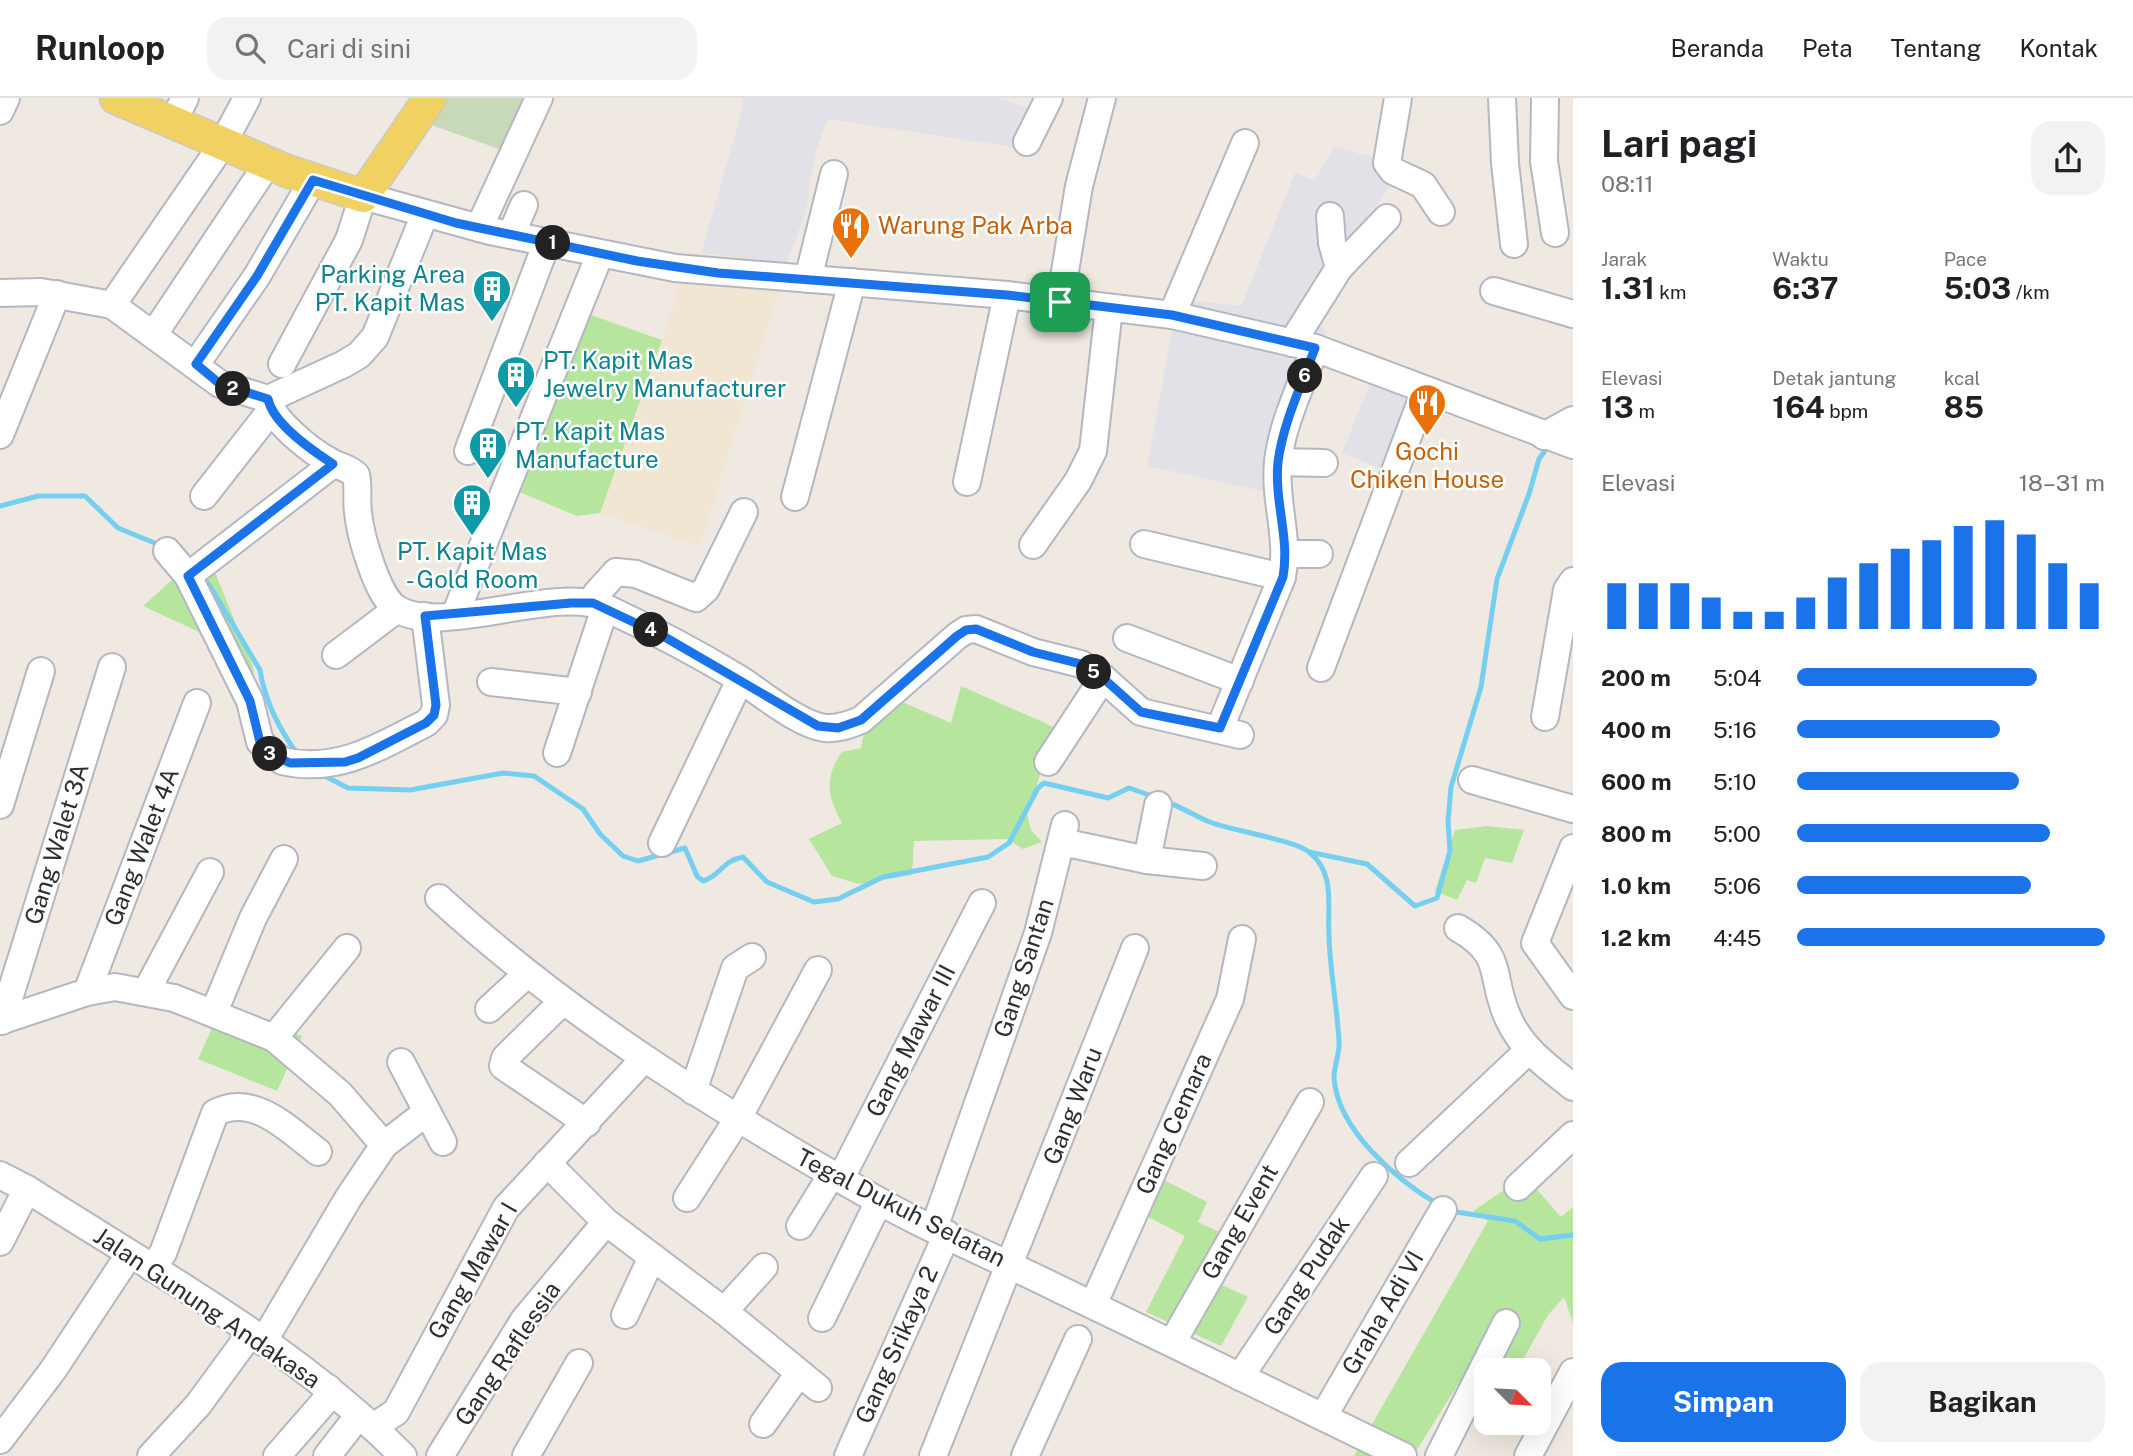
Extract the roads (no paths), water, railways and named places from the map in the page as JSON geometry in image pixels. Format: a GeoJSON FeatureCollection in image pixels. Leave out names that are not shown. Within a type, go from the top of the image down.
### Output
{"type":"FeatureCollection","features":[{"type":"Feature","properties":{"kind":"main road"},"geometry":{"type":"LineString","coordinates":[[120,99],[179,111],[222,145],[363,196],[430,98]]}},
{"type":"Feature","properties":{"kind":"street"},"geometry":{"type":"LineString","coordinates":[[0,111],[6,98]]}},
{"type":"Feature","properties":{"kind":"street"},"geometry":{"type":"LineString","coordinates":[[112,305],[222,145],[247,98]]}},
{"type":"Feature","properties":{"kind":"street"},"geometry":{"type":"LineString","coordinates":[[479,228],[539,98]]}},
{"type":"Feature","properties":{"kind":"street"},"geometry":{"type":"LineString","coordinates":[[1027,142],[1049,98]]}},
{"type":"Feature","properties":{"kind":"street"},"geometry":{"type":"LineString","coordinates":[[1060,302],[1079,186],[1102,98]]}},
{"type":"Feature","properties":{"kind":"street"},"geometry":{"type":"LineString","coordinates":[[1398,98],[1387,163],[1393,171],[1423,185],[1441,212]]}},
{"type":"Feature","properties":{"kind":"street"},"geometry":{"type":"LineString","coordinates":[[1502,98],[1505,163],[1514,244]]}},
{"type":"Feature","properties":{"kind":"street"},"geometry":{"type":"LineString","coordinates":[[1545,98],[1545,161],[1555,233]]}},
{"type":"Feature","properties":{"kind":"street"},"geometry":{"type":"LineString","coordinates":[[1172,315],[1245,143]]}},
{"type":"Feature","properties":{"kind":"street"},"geometry":{"type":"LineString","coordinates":[[154,334],[268,163]]}},
{"type":"Feature","properties":{"kind":"street"},"geometry":{"type":"LineString","coordinates":[[808,279],[834,174]]}},
{"type":"Feature","properties":{"kind":"street"},"geometry":{"type":"LineString","coordinates":[[196,364],[257,276],[313,180]]}},
{"type":"Feature","properties":{"kind":"street"},"geometry":{"type":"LineString","coordinates":[[282,363],[349,240],[363,196],[479,228],[675,268],[1007,295],[1172,315],[1304,345],[1573,445]]}},
{"type":"Feature","properties":{"kind":"street"},"geometry":{"type":"LineString","coordinates":[[511,235],[524,205]]}},
{"type":"Feature","properties":{"kind":"street"},"geometry":{"type":"LineString","coordinates":[[204,496],[270,404],[344,364],[368,346],[425,214]]}},
{"type":"Feature","properties":{"kind":"street"},"geometry":{"type":"LineString","coordinates":[[1330,216],[1332,243],[1339,268]]}},
{"type":"Feature","properties":{"kind":"street"},"geometry":{"type":"LineString","coordinates":[[0,293],[18,290],[57,294],[112,305],[220,384],[270,404],[294,435],[333,464],[356,475],[358,513],[367,552],[386,598],[397,609],[425,616],[599,605],[674,642],[792,712],[825,728],[851,724],[879,706],[966,630],[976,629],[1033,652],[1072,661],[1103,678],[1141,712],[1230,731],[1240,681],[1285,565],[1278,462],[1293,406],[1304,345],[1339,268],[1387,218]]}},
{"type":"Feature","properties":{"kind":"street"},"geometry":{"type":"LineString","coordinates":[[468,451],[547,242]]}},
{"type":"Feature","properties":{"kind":"street"},"geometry":{"type":"LineString","coordinates":[[455,615],[600,254]]}},
{"type":"Feature","properties":{"kind":"street"},"geometry":{"type":"LineString","coordinates":[[795,497],[852,282]]}},
{"type":"Feature","properties":{"kind":"street"},"geometry":{"type":"LineString","coordinates":[[1494,291],[1573,314]]}},
{"type":"Feature","properties":{"kind":"street"},"geometry":{"type":"LineString","coordinates":[[0,435],[57,294]]}},
{"type":"Feature","properties":{"kind":"street"},"geometry":{"type":"LineString","coordinates":[[967,482],[1007,295]]}},
{"type":"Feature","properties":{"kind":"street"},"geometry":{"type":"LineString","coordinates":[[1033,545],[1078,481],[1093,451],[1110,307]]}},
{"type":"Feature","properties":{"kind":"street"},"geometry":{"type":"LineString","coordinates":[[1321,668],[1426,391]]}},
{"type":"Feature","properties":{"kind":"street"},"geometry":{"type":"LineString","coordinates":[[1544,436],[1573,419]]}},
{"type":"Feature","properties":{"kind":"street"},"geometry":{"type":"LineString","coordinates":[[1278,462],[1324,463]]}},
{"type":"Feature","properties":{"kind":"street"},"geometry":{"type":"LineString","coordinates":[[188,576],[333,464]]}},
{"type":"Feature","properties":{"kind":"street"},"geometry":{"type":"LineString","coordinates":[[557,753],[578,692],[602,586],[617,572],[636,574],[696,598],[706,589],[744,512]]}},
{"type":"Feature","properties":{"kind":"street"},"geometry":{"type":"LineString","coordinates":[[1144,544],[1285,565],[1319,554]]}},
{"type":"Feature","properties":{"kind":"street"},"geometry":{"type":"LineString","coordinates":[[167,551],[188,576],[250,701],[260,742],[270,754],[290,763],[358,758],[426,723],[434,715],[436,705],[425,616]]}},
{"type":"Feature","properties":{"kind":"street"},"geometry":{"type":"LineString","coordinates":[[1545,717],[1567,590],[1573,581]]}},
{"type":"Feature","properties":{"kind":"street"},"geometry":{"type":"LineString","coordinates":[[336,654],[397,609]]}},
{"type":"Feature","properties":{"kind":"street"},"geometry":{"type":"LineString","coordinates":[[1127,638],[1240,681]]}},
{"type":"Feature","properties":{"kind":"street","name":"Gang Walet 3A"},"geometry":{"type":"LineString","coordinates":[[1,1021],[112,667]]}},
{"type":"Feature","properties":{"kind":"street"},"geometry":{"type":"LineString","coordinates":[[0,806],[41,671]]}},
{"type":"Feature","properties":{"kind":"street"},"geometry":{"type":"LineString","coordinates":[[1048,762],[1103,678]]}},
{"type":"Feature","properties":{"kind":"street"},"geometry":{"type":"LineString","coordinates":[[662,843],[740,680]]}},
{"type":"Feature","properties":{"kind":"street"},"geometry":{"type":"LineString","coordinates":[[491,682],[578,692]]}},
{"type":"Feature","properties":{"kind":"street","name":"Gang Walet 4A"},"geometry":{"type":"LineString","coordinates":[[87,992],[197,703]]}},
{"type":"Feature","properties":{"kind":"street"},"geometry":{"type":"LineString","coordinates":[[1472,780],[1573,809]]}},
{"type":"Feature","properties":{"kind":"street"},"geometry":{"type":"LineString","coordinates":[[1147,860],[1158,805]]}},
{"type":"Feature","properties":{"kind":"street","name":"Gang Santan"},"geometry":{"type":"LineString","coordinates":[[941,1231],[1026,972],[1063,833],[1147,860],[1203,866]]}},
{"type":"Feature","properties":{"kind":"street"},"geometry":{"type":"LineString","coordinates":[[1573,848],[1566,888],[1535,943],[1573,996]]}},
{"type":"Feature","properties":{"kind":"street"},"geometry":{"type":"LineString","coordinates":[[214,1012],[253,918],[284,859]]}},
{"type":"Feature","properties":{"kind":"street"},"geometry":{"type":"LineString","coordinates":[[147,990],[210,872]]}},
{"type":"Feature","properties":{"kind":"street","name":"Tegal Dukuh Selatan"},"geometry":{"type":"LineString","coordinates":[[439,898],[527,974],[562,1002],[603,1028],[680,1092],[737,1120],[879,1201],[1403,1456]]}},
{"type":"Feature","properties":{"kind":"street","name":"Gang Mawar III"},"geometry":{"type":"LineString","coordinates":[[800,1226],[837,1176],[982,903]]}},
{"type":"Feature","properties":{"kind":"street"},"geometry":{"type":"LineString","coordinates":[[1458,928],[1486,948],[1502,1003],[1528,1051],[1573,1087]]}},
{"type":"Feature","properties":{"kind":"street","name":"Gang Cemara"},"geometry":{"type":"LineString","coordinates":[[1093,1305],[1230,999],[1242,939]]}},
{"type":"Feature","properties":{"kind":"street"},"geometry":{"type":"LineString","coordinates":[[274,1038],[347,948]]}},
{"type":"Feature","properties":{"kind":"street","name":"Gang Waru"},"geometry":{"type":"LineString","coordinates":[[933,1456],[1135,948]]}},
{"type":"Feature","properties":{"kind":"street"},"geometry":{"type":"LineString","coordinates":[[680,1092],[735,968],[752,957]]}},
{"type":"Feature","properties":{"kind":"street"},"geometry":{"type":"LineString","coordinates":[[687,1198],[737,1120],[818,970]]}},
{"type":"Feature","properties":{"kind":"street"},"geometry":{"type":"LineString","coordinates":[[489,1009],[527,974]]}},
{"type":"Feature","properties":{"kind":"street"},"geometry":{"type":"LineString","coordinates":[[1,1021],[87,992],[115,987],[147,990],[214,1012],[274,1038],[340,1094],[384,1145]]}},
{"type":"Feature","properties":{"kind":"street"},"geometry":{"type":"LineString","coordinates":[[562,1002],[505,1058],[503,1066],[587,1123]]}},
{"type":"Feature","properties":{"kind":"street"},"geometry":{"type":"LineString","coordinates":[[1409,1163],[1528,1051]]}},
{"type":"Feature","properties":{"kind":"street","name":"Gang Mawar I"},"geometry":{"type":"LineString","coordinates":[[327,1456],[366,1421],[396,1412],[506,1208],[643,1060]]}},
{"type":"Feature","properties":{"kind":"street"},"geometry":{"type":"LineString","coordinates":[[401,1062],[443,1142]]}},
{"type":"Feature","properties":{"kind":"street","name":"Gang Event"},"geometry":{"type":"LineString","coordinates":[[1172,1343],[1310,1102]]}},
{"type":"Feature","properties":{"kind":"street"},"geometry":{"type":"LineString","coordinates":[[152,1268],[163,1253],[215,1113],[226,1107],[265,1112],[318,1152]]}},
{"type":"Feature","properties":{"kind":"street"},"geometry":{"type":"LineString","coordinates":[[151,1456],[257,1338],[384,1145],[427,1112]]}},
{"type":"Feature","properties":{"kind":"street"},"geometry":{"type":"LineString","coordinates":[[1518,1187],[1573,1135]]}},
{"type":"Feature","properties":{"kind":"street"},"geometry":{"type":"LineString","coordinates":[[547,1163],[606,1222],[724,1311],[808,1380],[763,1424]]}},
{"type":"Feature","properties":{"kind":"street","name":"Jalan Gunung Andakasa"},"geometry":{"type":"LineString","coordinates":[[0,1175],[27,1189],[152,1268],[257,1338],[327,1394],[366,1421],[403,1456]]}},
{"type":"Feature","properties":{"kind":"street","name":"Gang Pudak"},"geometry":{"type":"LineString","coordinates":[[1240,1377],[1374,1176]]}},
{"type":"Feature","properties":{"kind":"street"},"geometry":{"type":"LineString","coordinates":[[0,1242],[27,1189]]}},
{"type":"Feature","properties":{"kind":"street"},"geometry":{"type":"LineString","coordinates":[[822,1318],[879,1201]]}},
{"type":"Feature","properties":{"kind":"street","name":"Graha Adi VI"},"geometry":{"type":"LineString","coordinates":[[1323,1417],[1443,1210]]}},
{"type":"Feature","properties":{"kind":"street","name":"Gang Raflessia"},"geometry":{"type":"LineString","coordinates":[[440,1456],[524,1321],[606,1222]]}},
{"type":"Feature","properties":{"kind":"street","name":"Gang Srikaya 2"},"geometry":{"type":"LineString","coordinates":[[848,1456],[941,1231]]}},
{"type":"Feature","properties":{"kind":"street"},"geometry":{"type":"LineString","coordinates":[[0,1440],[53,1370],[129,1255]]}},
{"type":"Feature","properties":{"kind":"street"},"geometry":{"type":"LineString","coordinates":[[625,1315],[652,1257]]}},
{"type":"Feature","properties":{"kind":"street"},"geometry":{"type":"LineString","coordinates":[[724,1311],[764,1267]]}},
{"type":"Feature","properties":{"kind":"street"},"geometry":{"type":"LineString","coordinates":[[1439,1456],[1506,1323]]}},
{"type":"Feature","properties":{"kind":"street"},"geometry":{"type":"LineString","coordinates":[[1034,1453],[1078,1339]]}},
{"type":"Feature","properties":{"kind":"street"},"geometry":{"type":"LineString","coordinates":[[526,1456],[579,1363]]}},
{"type":"Feature","properties":{"kind":"street"},"geometry":{"type":"LineString","coordinates":[[1528,1456],[1573,1372]]}},
{"type":"Feature","properties":{"kind":"street"},"geometry":{"type":"LineString","coordinates":[[277,1456],[327,1394]]}},
{"type":"Feature","properties":{"kind":"waterway"},"geometry":{"type":"LineString","coordinates":[[1309,852],[1367,864],[1415,906],[1437,898],[1450,851],[1448,821],[1451,787],[1481,687],[1497,579],[1529,494],[1539,459],[1549,445]]}},
{"type":"Feature","properties":{"kind":"waterway"},"geometry":{"type":"LineString","coordinates":[[0,506],[38,496],[85,496],[118,528],[162,546]]}},
{"type":"Feature","properties":{"kind":"waterway"},"geometry":{"type":"LineString","coordinates":[[202,578],[210,586],[260,670],[274,715],[298,755]]}},
{"type":"Feature","properties":{"kind":"waterway"},"geometry":{"type":"LineString","coordinates":[[321,774],[348,788],[410,790],[503,773],[534,776],[583,809],[600,834],[623,856],[638,861],[685,848],[697,876],[703,881],[714,876],[730,862],[743,857],[767,882],[814,902],[838,899],[883,877],[988,857],[1009,843],[1038,788],[1044,783],[1108,798],[1129,788],[1155,797]]}},
{"type":"Feature","properties":{"kind":"waterway"},"geometry":{"type":"LineString","coordinates":[[1164,801],[1218,825],[1301,847],[1318,860],[1327,880],[1328,891],[1330,949],[1339,1041],[1334,1078],[1338,1098],[1346,1117],[1372,1152],[1405,1182],[1439,1205]]}},
{"type":"Feature","properties":{"kind":"waterway"},"geometry":{"type":"LineString","coordinates":[[1450,1211],[1515,1221],[1540,1239],[1573,1235]]}},
{"type":"Feature","properties":{"kind":"place","name":"Warung Pak Arba"},"geometry":{"type":"Point","coordinates":[851,260]}},
{"type":"Feature","properties":{"kind":"place","name":"Parking Area PT. Kapit Mas"},"geometry":{"type":"Point","coordinates":[492,323]}},
{"type":"Feature","properties":{"kind":"place","name":"PT. Kapit Mas Jewelry Manufacturer"},"geometry":{"type":"Point","coordinates":[516,409]}},
{"type":"Feature","properties":{"kind":"place","name":"Gochi Chiken House"},"geometry":{"type":"Point","coordinates":[1427,437]}},
{"type":"Feature","properties":{"kind":"place","name":"PT. Kapit Mas Manufacture"},"geometry":{"type":"Point","coordinates":[488,480]}},
{"type":"Feature","properties":{"kind":"place","name":"PT. Kapit Mas - Gold Room"},"geometry":{"type":"Point","coordinates":[472,537]}}]}
